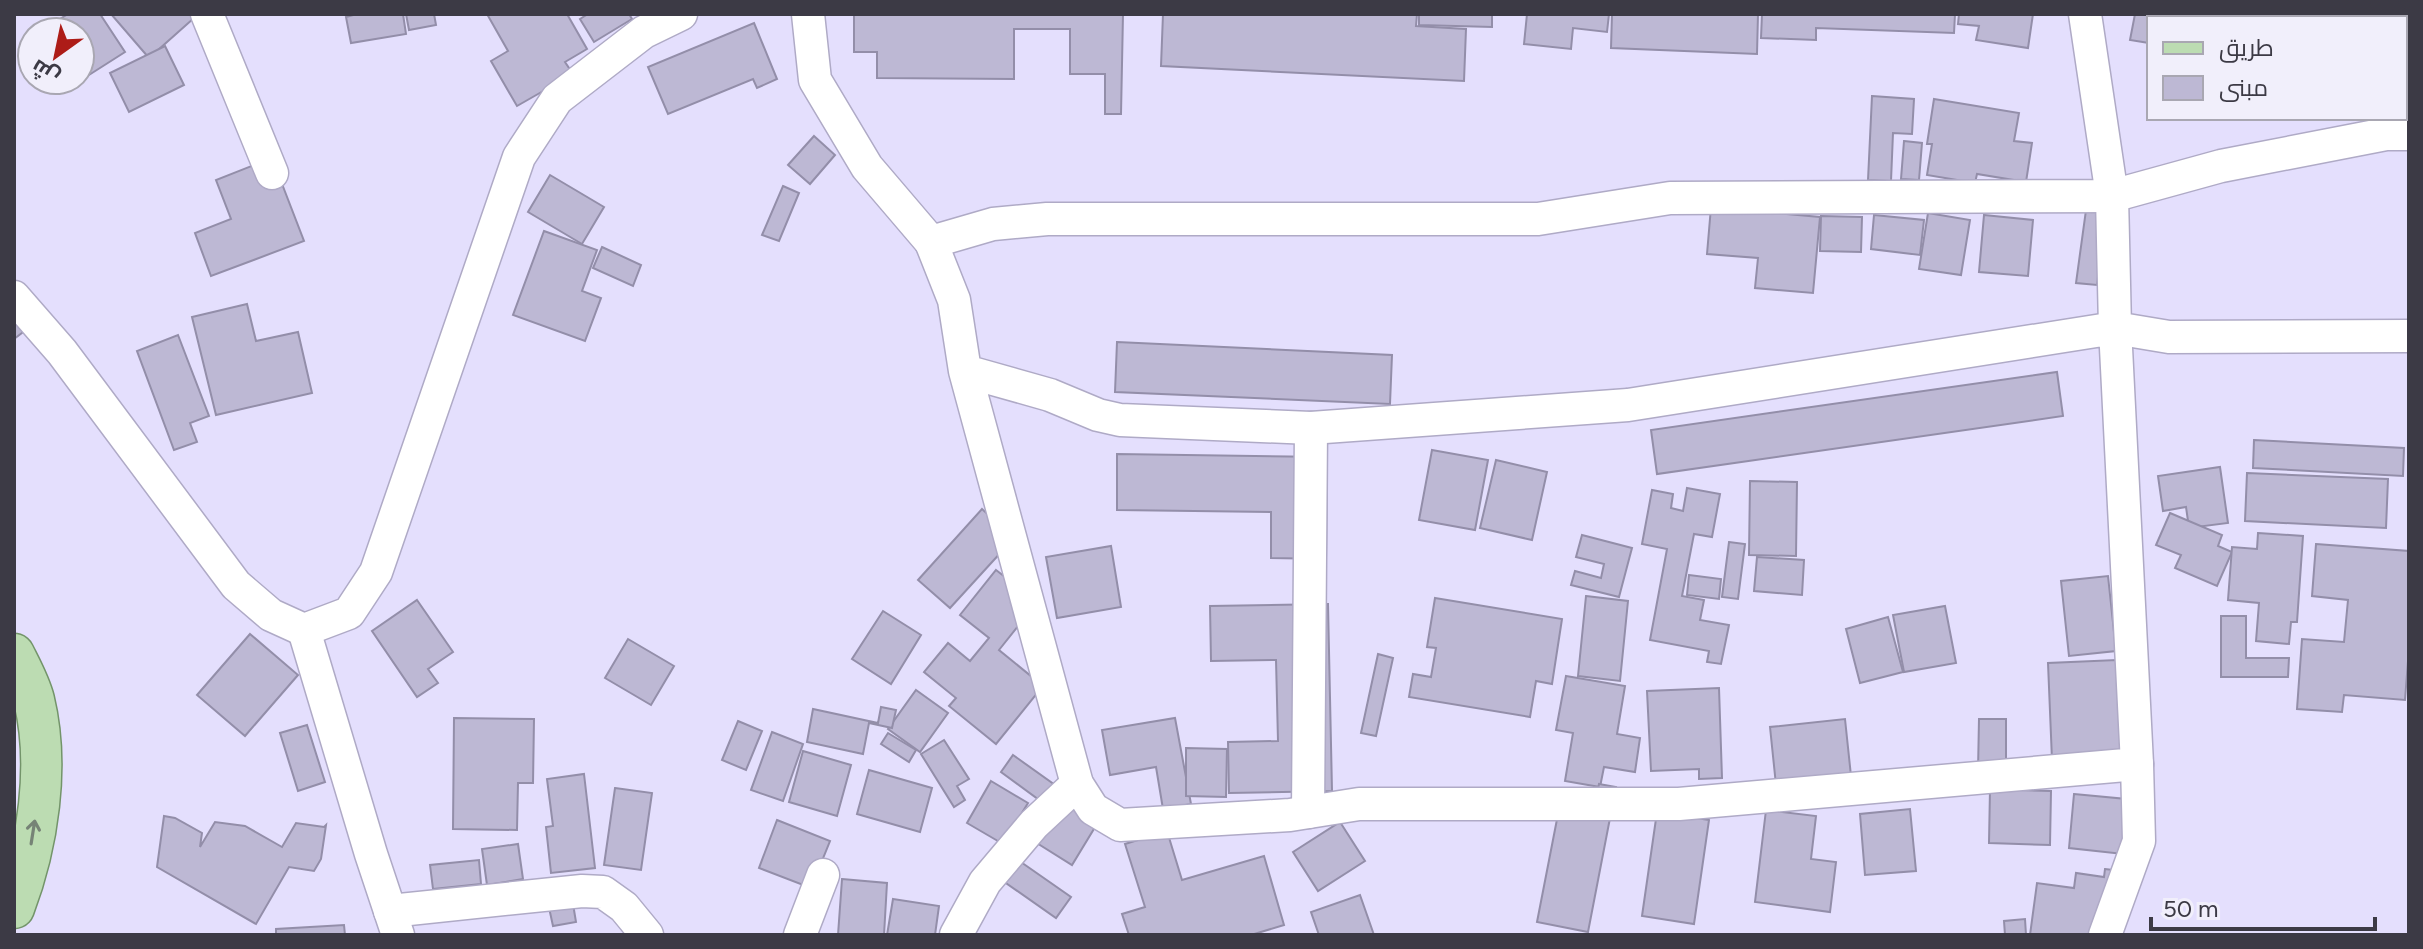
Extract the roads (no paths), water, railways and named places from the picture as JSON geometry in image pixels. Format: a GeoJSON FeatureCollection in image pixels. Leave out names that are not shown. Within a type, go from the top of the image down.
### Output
{"type":"FeatureCollection","features":[{"type":"Feature","properties":{"kind":"main road"},"geometry":{"type":"LineString","coordinates":[[14,654],[34,698],[41,784],[32,843],[14,908]]}},
{"type":"Feature","properties":{"kind":"street"},"geometry":{"type":"LineString","coordinates":[[207,14],[272,173]]}},
{"type":"Feature","properties":{"kind":"street"},"geometry":{"type":"LineString","coordinates":[[14,297],[62,352],[236,585],[271,615],[304,630],[349,613],[376,572],[519,157],[557,99],[644,32],[681,14]]}},
{"type":"Feature","properties":{"kind":"street"},"geometry":{"type":"LineString","coordinates":[[808,14],[815,80],[867,167],[931,242],[954,300],[965,371],[1077,784],[1093,809],[1120,825],[1308,812],[1359,804],[1679,804],[2137,764]]}},
{"type":"Feature","properties":{"kind":"street"},"geometry":{"type":"LineString","coordinates":[[2085,14],[2112,196],[2115,328],[2139,841],[2105,935]]}},
{"type":"Feature","properties":{"kind":"street"},"geometry":{"type":"LineString","coordinates":[[931,242],[993,224],[1047,219],[1538,219],[1670,198],[2112,196],[2221,166],[2386,134],[2409,134]]}},
{"type":"Feature","properties":{"kind":"street"},"geometry":{"type":"LineString","coordinates":[[965,371],[1050,395],[1098,415],[1120,420],[1311,428],[1628,405],[2115,328],[2169,337],[2409,336]]}},
{"type":"Feature","properties":{"kind":"street"},"geometry":{"type":"LineString","coordinates":[[1308,812],[1311,428]]}},
{"type":"Feature","properties":{"kind":"street"},"geometry":{"type":"LineString","coordinates":[[304,630],[394,923],[582,891],[603,892],[624,907],[647,935]]}},
{"type":"Feature","properties":{"kind":"street"},"geometry":{"type":"LineString","coordinates":[[956,935],[985,882],[1034,824],[1077,784]]}},
{"type":"Feature","properties":{"kind":"street"},"geometry":{"type":"LineString","coordinates":[[800,935],[823,875]]}}]}
